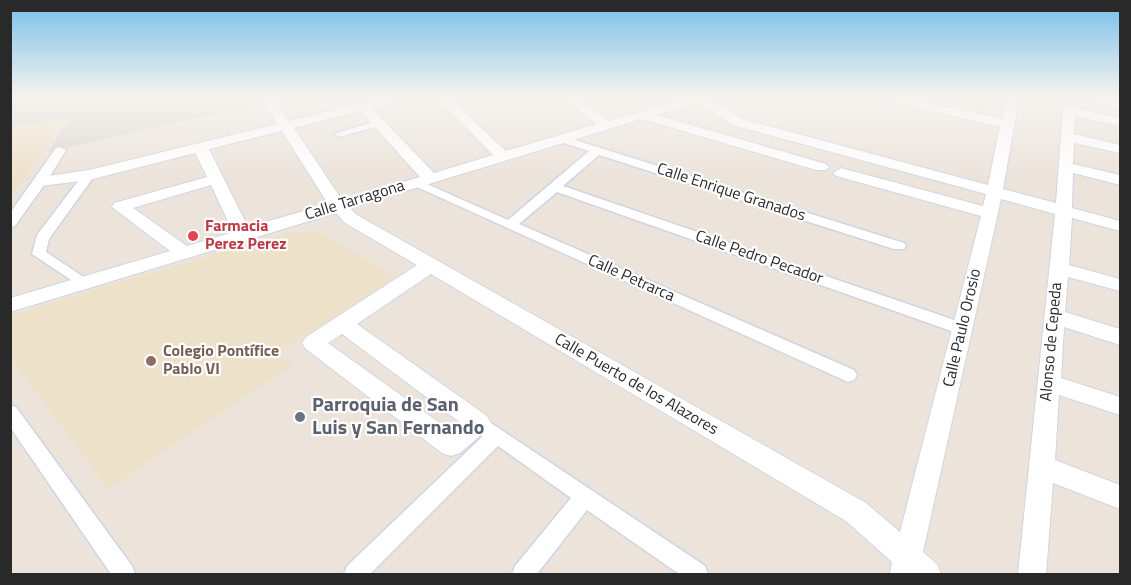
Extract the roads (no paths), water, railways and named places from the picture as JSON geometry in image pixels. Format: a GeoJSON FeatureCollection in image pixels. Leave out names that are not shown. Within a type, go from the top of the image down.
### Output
{"type":"FeatureCollection","features":[{"type":"Feature","properties":{"kind":"street"},"geometry":{"type":"LineString","coordinates":[[339,134],[371,125]]}},
{"type":"Feature","properties":{"kind":"street"},"geometry":{"type":"LineString","coordinates":[[381,125],[430,178]]}},
{"type":"Feature","properties":{"kind":"street"},"geometry":{"type":"LineString","coordinates":[[471,125],[502,156]]}},
{"type":"Feature","properties":{"kind":"street"},"geometry":{"type":"LineString","coordinates":[[677,125],[821,167]]}},
{"type":"Feature","properties":{"kind":"street"},"geometry":{"type":"LineString","coordinates":[[748,125],[992,203]]}},
{"type":"Feature","properties":{"kind":"street","name":"Calle Paulo Orosio"},"geometry":{"type":"LineString","coordinates":[[913,569],[1007,125]]}},
{"type":"Feature","properties":{"kind":"street","name":"Alonso de Cepeda"},"geometry":{"type":"LineString","coordinates":[[1032,574],[1064,212],[1067,125]]}},
{"type":"Feature","properties":{"kind":"street"},"geometry":{"type":"LineString","coordinates":[[41,182],[89,175],[285,126]]}},
{"type":"Feature","properties":{"kind":"street","name":"Calle Puerto de los Alazores"},"geometry":{"type":"LineString","coordinates":[[285,126],[338,206],[351,219],[856,512],[913,569]]}},
{"type":"Feature","properties":{"kind":"street","name":"Calle Tarragona"},"geometry":{"type":"LineString","coordinates":[[10,304],[607,126]]}},
{"type":"Feature","properties":{"kind":"street"},"geometry":{"type":"LineString","coordinates":[[1067,137],[1120,149]]}},
{"type":"Feature","properties":{"kind":"street","name":"Calle Enrique Granados"},"geometry":{"type":"LineString","coordinates":[[562,139],[899,246]]}},
{"type":"Feature","properties":{"kind":"street"},"geometry":{"type":"LineString","coordinates":[[200,147],[243,234]]}},
{"type":"Feature","properties":{"kind":"street"},"geometry":{"type":"LineString","coordinates":[[10,224],[41,182],[60,150]]}},
{"type":"Feature","properties":{"kind":"street"},"geometry":{"type":"LineString","coordinates":[[510,225],[598,150]]}},
{"type":"Feature","properties":{"kind":"street"},"geometry":{"type":"LineString","coordinates":[[1065,167],[1120,180]]}},
{"type":"Feature","properties":{"kind":"street"},"geometry":{"type":"LineString","coordinates":[[841,172],[992,203],[1064,212],[1120,226]]}},
{"type":"Feature","properties":{"kind":"street"},"geometry":{"type":"LineString","coordinates":[[82,283],[39,254],[42,238],[78,194],[89,175]]}},
{"type":"Feature","properties":{"kind":"street"},"geometry":{"type":"LineString","coordinates":[[184,252],[120,207],[216,179]]}},
{"type":"Feature","properties":{"kind":"street","name":"Calle Petrarca"},"geometry":{"type":"LineString","coordinates":[[414,183],[848,375]]}},
{"type":"Feature","properties":{"kind":"street","name":"Calle Pedro Pecador"},"geometry":{"type":"LineString","coordinates":[[555,187],[963,328]]}},
{"type":"Feature","properties":{"kind":"street"},"geometry":{"type":"LineString","coordinates":[[429,266],[313,343],[452,445],[488,429]]}},
{"type":"Feature","properties":{"kind":"street"},"geometry":{"type":"LineString","coordinates":[[1059,268],[1120,285]]}},
{"type":"Feature","properties":{"kind":"street"},"geometry":{"type":"LineString","coordinates":[[1054,316],[1120,338]]}},
{"type":"Feature","properties":{"kind":"street"},"geometry":{"type":"LineString","coordinates":[[342,324],[697,574]]}},
{"type":"Feature","properties":{"kind":"street"},"geometry":{"type":"LineString","coordinates":[[1049,382],[1120,406]]}},
{"type":"Feature","properties":{"kind":"street"},"geometry":{"type":"LineString","coordinates":[[10,412],[124,574]]}},
{"type":"Feature","properties":{"kind":"street"},"geometry":{"type":"LineString","coordinates":[[355,574],[488,429]]}},
{"type":"Feature","properties":{"kind":"street"},"geometry":{"type":"LineString","coordinates":[[1042,467],[1120,497]]}},
{"type":"Feature","properties":{"kind":"street"},"geometry":{"type":"LineString","coordinates":[[523,574],[585,497]]}},
{"type":"Feature","properties":{"kind":"place","name":"Farmacia Perez Perez"},"geometry":{"type":"Point","coordinates":[193,236]}},
{"type":"Feature","properties":{"kind":"place","name":"Colegio Pontífice Pablo VI"},"geometry":{"type":"Point","coordinates":[151,361]}},
{"type":"Feature","properties":{"kind":"place","name":"Parroquia de San Luis y San Fernando"},"geometry":{"type":"Point","coordinates":[300,417]}}]}
